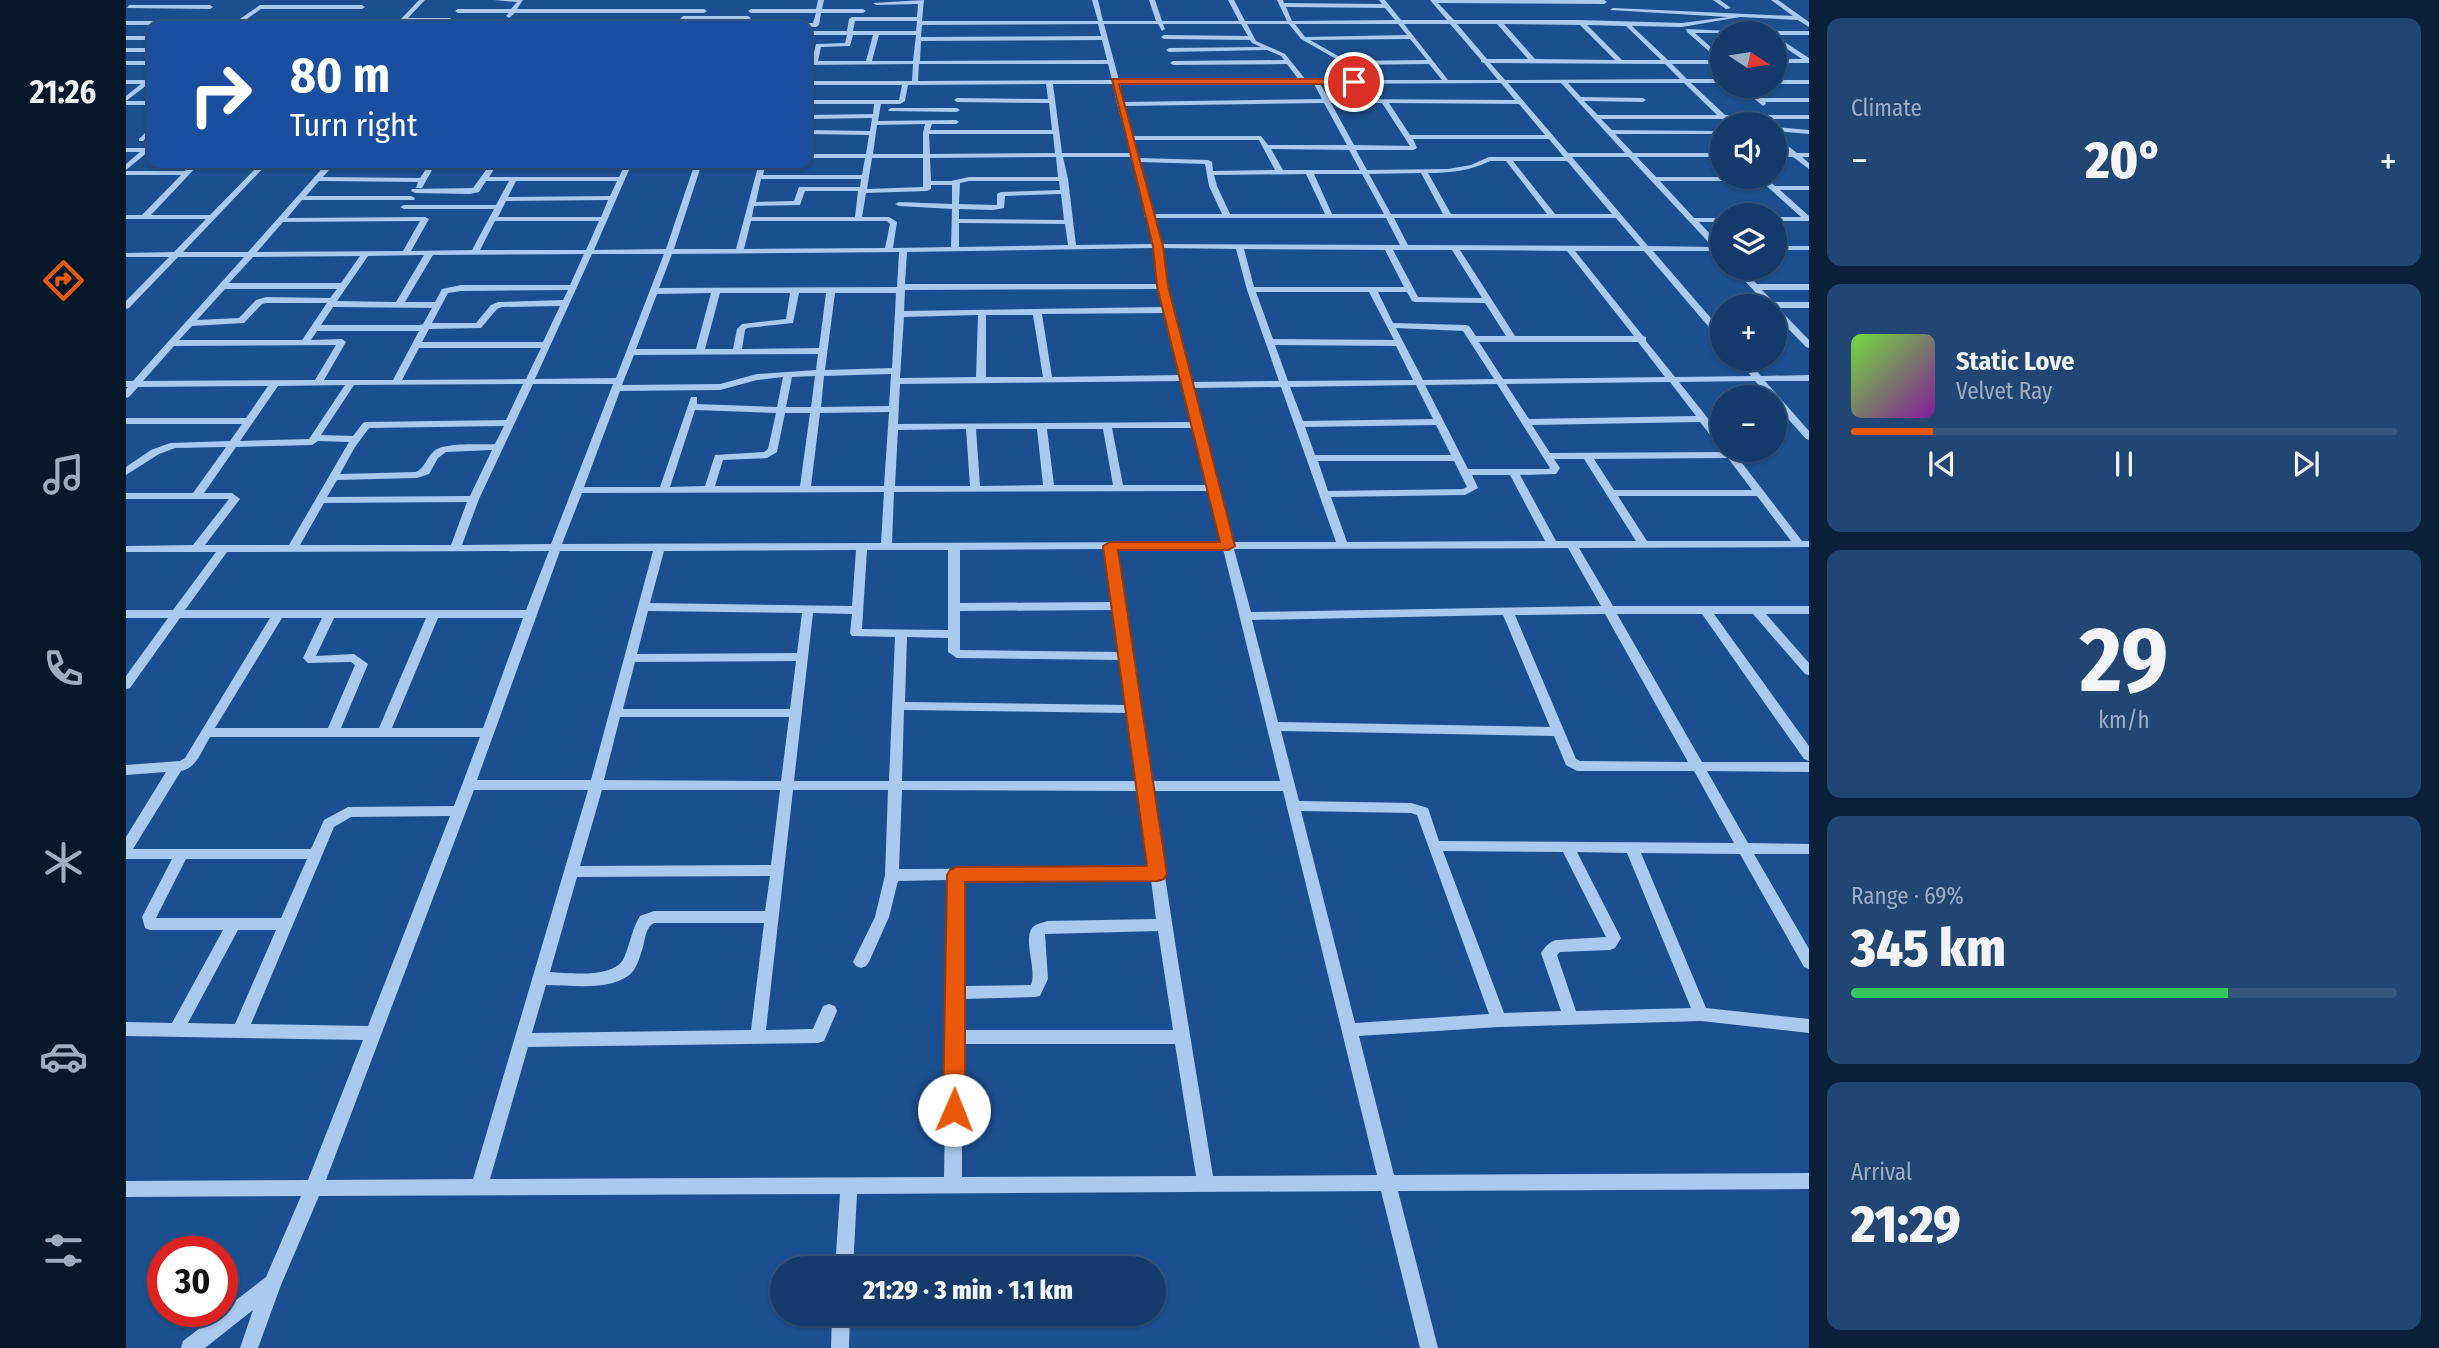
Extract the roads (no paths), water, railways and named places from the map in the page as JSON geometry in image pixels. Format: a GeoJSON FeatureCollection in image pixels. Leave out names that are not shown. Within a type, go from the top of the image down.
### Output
{"type":"FeatureCollection","features":[{"type":"Feature","properties":{"kind":"street"},"geometry":{"type":"LineString","coordinates":[[127,8],[139,0]]}},
{"type":"Feature","properties":{"kind":"street"},"geometry":{"type":"LineString","coordinates":[[191,21],[220,0]]}},
{"type":"Feature","properties":{"kind":"street"},"geometry":{"type":"LineString","coordinates":[[283,7],[292,0]]}},
{"type":"Feature","properties":{"kind":"street"},"geometry":{"type":"LineString","coordinates":[[347,21],[370,0]]}},
{"type":"Feature","properties":{"kind":"street"},"geometry":{"type":"LineString","coordinates":[[402,21],[422,0]]}},
{"type":"Feature","properties":{"kind":"street"},"geometry":{"type":"LineString","coordinates":[[449,21],[468,0]]}},
{"type":"Feature","properties":{"kind":"street"},"geometry":{"type":"LineString","coordinates":[[497,0],[521,1],[505,21]]}},
{"type":"Feature","properties":{"kind":"street"},"geometry":{"type":"LineString","coordinates":[[536,11],[544,0]]}},
{"type":"Feature","properties":{"kind":"street"},"geometry":{"type":"LineString","coordinates":[[573,21],[587,0]]}},
{"type":"Feature","properties":{"kind":"street"},"geometry":{"type":"LineString","coordinates":[[702,18],[708,0]]}},
{"type":"Feature","properties":{"kind":"street"},"geometry":{"type":"LineString","coordinates":[[747,21],[755,0]]}},
{"type":"Feature","properties":{"kind":"street"},"geometry":{"type":"LineString","coordinates":[[798,11],[800,0]]}},
{"type":"Feature","properties":{"kind":"street"},"geometry":{"type":"LineString","coordinates":[[812,25],[816,25],[821,0]]}},
{"type":"Feature","properties":{"kind":"street"},"geometry":{"type":"LineString","coordinates":[[1095,0],[1136,158],[1148,216],[1158,246],[1163,286],[1429,1348]]}},
{"type":"Feature","properties":{"kind":"street"},"geometry":{"type":"LineString","coordinates":[[1152,0],[1180,81]]}},
{"type":"Feature","properties":{"kind":"street"},"geometry":{"type":"LineString","coordinates":[[1231,0],[1257,45],[1283,55],[1304,82]]}},
{"type":"Feature","properties":{"kind":"street"},"geometry":{"type":"LineString","coordinates":[[1382,0],[1447,82]]}},
{"type":"Feature","properties":{"kind":"street"},"geometry":{"type":"LineString","coordinates":[[1716,0],[1728,8]]}},
{"type":"Feature","properties":{"kind":"street"},"geometry":{"type":"LineString","coordinates":[[1774,0],[1808,23]]}},
{"type":"Feature","properties":{"kind":"street"},"geometry":{"type":"LineString","coordinates":[[873,15],[876,1],[921,1],[915,82]]}},
{"type":"Feature","properties":{"kind":"street"},"geometry":{"type":"LineString","coordinates":[[1434,1],[1602,1],[1670,62],[1684,81],[1718,112]]}},
{"type":"Feature","properties":{"kind":"street"},"geometry":{"type":"LineString","coordinates":[[1434,1],[1710,323]]}},
{"type":"Feature","properties":{"kind":"street"},"geometry":{"type":"LineString","coordinates":[[1354,82],[1343,63],[1303,38],[1290,22],[1281,3],[1387,6]]}},
{"type":"Feature","properties":{"kind":"street"},"geometry":{"type":"LineString","coordinates":[[1655,5],[1662,10]]}},
{"type":"Feature","properties":{"kind":"street"},"geometry":{"type":"LineString","coordinates":[[127,8],[210,7]]}},
{"type":"Feature","properties":{"kind":"street"},"geometry":{"type":"LineString","coordinates":[[240,21],[258,8],[362,7]]}},
{"type":"Feature","properties":{"kind":"street"},"geometry":{"type":"LineString","coordinates":[[1700,7],[1709,13]]}},
{"type":"Feature","properties":{"kind":"street"},"geometry":{"type":"LineString","coordinates":[[1613,10],[1662,10],[1737,17]]}},
{"type":"Feature","properties":{"kind":"street"},"geometry":{"type":"LineString","coordinates":[[458,11],[704,11]]}},
{"type":"Feature","properties":{"kind":"street"},"geometry":{"type":"LineString","coordinates":[[751,11],[819,11],[920,21],[1580,22],[1682,26],[1710,31]]}},
{"type":"Feature","properties":{"kind":"street"},"geometry":{"type":"LineString","coordinates":[[812,60],[818,45],[848,45],[852,19],[873,15]]}},
{"type":"Feature","properties":{"kind":"street"},"geometry":{"type":"LineString","coordinates":[[680,21],[748,18]]}},
{"type":"Feature","properties":{"kind":"street"},"geometry":{"type":"LineString","coordinates":[[1692,28],[1718,18],[1799,18]]}},
{"type":"Feature","properties":{"kind":"street"},"geometry":{"type":"LineString","coordinates":[[1499,22],[1534,62]]}},
{"type":"Feature","properties":{"kind":"street"},"geometry":{"type":"LineString","coordinates":[[1580,22],[1621,62]]}},
{"type":"Feature","properties":{"kind":"street"},"geometry":{"type":"LineString","coordinates":[[126,23],[147,23]]}},
{"type":"Feature","properties":{"kind":"street"},"geometry":{"type":"LineString","coordinates":[[1692,28],[1710,48]]}},
{"type":"Feature","properties":{"kind":"street"},"geometry":{"type":"LineString","coordinates":[[812,33],[876,33],[967,39],[1104,38]]}},
{"type":"Feature","properties":{"kind":"street"},"geometry":{"type":"LineString","coordinates":[[869,62],[876,33]]}},
{"type":"Feature","properties":{"kind":"street"},"geometry":{"type":"LineString","coordinates":[[1787,34],[1809,33]]}},
{"type":"Feature","properties":{"kind":"street"},"geometry":{"type":"LineString","coordinates":[[1164,37],[1252,38]]}},
{"type":"Feature","properties":{"kind":"street"},"geometry":{"type":"LineString","coordinates":[[1303,38],[1411,37]]}},
{"type":"Feature","properties":{"kind":"street"},"geometry":{"type":"LineString","coordinates":[[126,38],[147,38]]}},
{"type":"Feature","properties":{"kind":"street"},"geometry":{"type":"LineString","coordinates":[[967,39],[967,62]]}},
{"type":"Feature","properties":{"kind":"street"},"geometry":{"type":"LineString","coordinates":[[1009,39],[1010,62]]}},
{"type":"Feature","properties":{"kind":"street"},"geometry":{"type":"LineString","coordinates":[[1051,39],[1053,62]]}},
{"type":"Feature","properties":{"kind":"street"},"geometry":{"type":"LineString","coordinates":[[1787,45],[1809,61]]}},
{"type":"Feature","properties":{"kind":"street"},"geometry":{"type":"LineString","coordinates":[[1169,50],[1269,49]]}},
{"type":"Feature","properties":{"kind":"street"},"geometry":{"type":"LineString","coordinates":[[126,51],[147,51]]}},
{"type":"Feature","properties":{"kind":"street"},"geometry":{"type":"LineString","coordinates":[[136,63],[147,55]]}},
{"type":"Feature","properties":{"kind":"street"},"geometry":{"type":"LineString","coordinates":[[1483,61],[1710,61]]}},
{"type":"Feature","properties":{"kind":"street"},"geometry":{"type":"LineString","coordinates":[[1787,61],[1809,61]]}},
{"type":"Feature","properties":{"kind":"street"},"geometry":{"type":"LineString","coordinates":[[812,62],[1110,62]]}},
{"type":"Feature","properties":{"kind":"street"},"geometry":{"type":"LineString","coordinates":[[1173,63],[1289,62]]}},
{"type":"Feature","properties":{"kind":"street"},"geometry":{"type":"LineString","coordinates":[[1343,63],[1431,62]]}},
{"type":"Feature","properties":{"kind":"street"},"geometry":{"type":"LineString","coordinates":[[126,63],[147,63]]}},
{"type":"Feature","properties":{"kind":"street"},"geometry":{"type":"LineString","coordinates":[[812,83],[1710,81]]}},
{"type":"Feature","properties":{"kind":"street"},"geometry":{"type":"LineString","coordinates":[[126,82],[147,82]]}},
{"type":"Feature","properties":{"kind":"street"},"geometry":{"type":"LineString","coordinates":[[126,101],[147,82]]}},
{"type":"Feature","properties":{"kind":"street"},"geometry":{"type":"LineString","coordinates":[[876,113],[902,102],[905,82]]}},
{"type":"Feature","properties":{"kind":"street"},"geometry":{"type":"LineString","coordinates":[[956,82],[956,132]]}},
{"type":"Feature","properties":{"kind":"street"},"geometry":{"type":"LineString","coordinates":[[1049,82],[1072,248]]}},
{"type":"Feature","properties":{"kind":"street"},"geometry":{"type":"LineString","coordinates":[[1316,82],[1406,248]]}},
{"type":"Feature","properties":{"kind":"street"},"geometry":{"type":"LineString","coordinates":[[1563,82],[1710,238]]}},
{"type":"Feature","properties":{"kind":"street"},"geometry":{"type":"LineString","coordinates":[[1787,82],[1809,82]]}},
{"type":"Feature","properties":{"kind":"street"},"geometry":{"type":"LineString","coordinates":[[1757,98],[1772,112]]}},
{"type":"Feature","properties":{"kind":"street"},"geometry":{"type":"LineString","coordinates":[[1580,99],[1643,100]]}},
{"type":"Feature","properties":{"kind":"street"},"geometry":{"type":"LineString","coordinates":[[957,100],[1052,101]]}},
{"type":"Feature","properties":{"kind":"street"},"geometry":{"type":"LineString","coordinates":[[1759,100],[1809,100]]}},
{"type":"Feature","properties":{"kind":"street"},"geometry":{"type":"LineString","coordinates":[[126,101],[147,103]]}},
{"type":"Feature","properties":{"kind":"street"},"geometry":{"type":"LineString","coordinates":[[1267,147],[1413,148],[1384,101]]}},
{"type":"Feature","properties":{"kind":"street"},"geometry":{"type":"LineString","coordinates":[[1120,104],[1521,102]]}},
{"type":"Feature","properties":{"kind":"street"},"geometry":{"type":"LineString","coordinates":[[812,103],[929,122],[956,122]]}},
{"type":"Feature","properties":{"kind":"street"},"geometry":{"type":"LineString","coordinates":[[812,117],[957,110]]}},
{"type":"Feature","properties":{"kind":"street"},"geometry":{"type":"LineString","coordinates":[[858,220],[876,113]]}},
{"type":"Feature","properties":{"kind":"street"},"geometry":{"type":"LineString","coordinates":[[1697,116],[1710,129]]}},
{"type":"Feature","properties":{"kind":"street"},"geometry":{"type":"LineString","coordinates":[[1596,117],[1710,116]]}},
{"type":"Feature","properties":{"kind":"street"},"geometry":{"type":"LineString","coordinates":[[1787,117],[1809,117]]}},
{"type":"Feature","properties":{"kind":"street"},"geometry":{"type":"LineString","coordinates":[[752,204],[797,203],[802,189],[927,188],[929,122]]}},
{"type":"Feature","properties":{"kind":"street"},"geometry":{"type":"LineString","coordinates":[[1787,130],[1809,132]]}},
{"type":"Feature","properties":{"kind":"street"},"geometry":{"type":"LineString","coordinates":[[812,132],[871,133]]}},
{"type":"Feature","properties":{"kind":"street"},"geometry":{"type":"LineString","coordinates":[[927,132],[1056,132]]}},
{"type":"Feature","properties":{"kind":"street"},"geometry":{"type":"LineString","coordinates":[[1611,132],[1710,132]]}},
{"type":"Feature","properties":{"kind":"street"},"geometry":{"type":"LineString","coordinates":[[1407,137],[1551,137]]}},
{"type":"Feature","properties":{"kind":"street"},"geometry":{"type":"LineString","coordinates":[[1129,138],[1259,138],[1264,140],[1280,172]]}},
{"type":"Feature","properties":{"kind":"street"},"geometry":{"type":"LineString","coordinates":[[126,150],[147,146]]}},
{"type":"Feature","properties":{"kind":"street"},"geometry":{"type":"LineString","coordinates":[[126,170],[147,148]]}},
{"type":"Feature","properties":{"kind":"street"},"geometry":{"type":"LineString","coordinates":[[1787,148],[1809,167]]}},
{"type":"Feature","properties":{"kind":"street"},"geometry":{"type":"LineString","coordinates":[[812,156],[1060,155],[1205,161],[1209,164],[1227,216]]}},
{"type":"Feature","properties":{"kind":"street"},"geometry":{"type":"LineString","coordinates":[[1210,173],[1423,171],[1465,169],[1482,161],[1507,159],[1710,155]]}},
{"type":"Feature","properties":{"kind":"street"},"geometry":{"type":"LineString","coordinates":[[1787,155],[1809,155]]}},
{"type":"Feature","properties":{"kind":"street"},"geometry":{"type":"LineString","coordinates":[[1507,159],[1553,216]]}},
{"type":"Feature","properties":{"kind":"street"},"geometry":{"type":"LineString","coordinates":[[170,173],[176,168]]}},
{"type":"Feature","properties":{"kind":"street"},"geometry":{"type":"LineString","coordinates":[[144,217],[192,168]]}},
{"type":"Feature","properties":{"kind":"street"},"geometry":{"type":"LineString","coordinates":[[126,306],[260,168]]}},
{"type":"Feature","properties":{"kind":"street"},"geometry":{"type":"LineString","coordinates":[[126,395],[131,384],[174,343],[326,168]]}},
{"type":"Feature","properties":{"kind":"street"},"geometry":{"type":"LineString","coordinates":[[396,219],[430,168]]}},
{"type":"Feature","properties":{"kind":"street"},"geometry":{"type":"LineString","coordinates":[[299,198],[470,192],[476,190],[491,168]]}},
{"type":"Feature","properties":{"kind":"street"},"geometry":{"type":"LineString","coordinates":[[455,548],[474,499],[626,168]]}},
{"type":"Feature","properties":{"kind":"street"},"geometry":{"type":"LineString","coordinates":[[249,1348],[272,1283],[313,1190],[469,785],[530,614],[669,251],[696,168]]}},
{"type":"Feature","properties":{"kind":"street"},"geometry":{"type":"LineString","coordinates":[[738,251],[761,168]]}},
{"type":"Feature","properties":{"kind":"street"},"geometry":{"type":"LineString","coordinates":[[126,170],[188,173]]}},
{"type":"Feature","properties":{"kind":"street"},"geometry":{"type":"LineString","coordinates":[[1423,171],[1448,216]]}},
{"type":"Feature","properties":{"kind":"street"},"geometry":{"type":"LineString","coordinates":[[1309,172],[1330,217]]}},
{"type":"Feature","properties":{"kind":"street"},"geometry":{"type":"LineString","coordinates":[[759,177],[865,177]]}},
{"type":"Feature","properties":{"kind":"street"},"geometry":{"type":"LineString","coordinates":[[1654,178],[1710,178]]}},
{"type":"Feature","properties":{"kind":"street"},"geometry":{"type":"LineString","coordinates":[[316,179],[423,180]]}},
{"type":"Feature","properties":{"kind":"street"},"geometry":{"type":"LineString","coordinates":[[484,179],[621,179]]}},
{"type":"Feature","properties":{"kind":"street"},"geometry":{"type":"LineString","coordinates":[[927,183],[956,183],[969,179],[1064,179]]}},
{"type":"Feature","properties":{"kind":"street"},"geometry":{"type":"LineString","coordinates":[[474,253],[513,180]]}},
{"type":"Feature","properties":{"kind":"street"},"geometry":{"type":"LineString","coordinates":[[955,250],[956,183]]}},
{"type":"Feature","properties":{"kind":"street"},"geometry":{"type":"LineString","coordinates":[[1787,188],[1809,188]]}},
{"type":"Feature","properties":{"kind":"street"},"geometry":{"type":"LineString","coordinates":[[1775,189],[1808,219],[1787,219]]}},
{"type":"Feature","properties":{"kind":"street"},"geometry":{"type":"LineString","coordinates":[[889,219],[899,204],[920,190]]}},
{"type":"Feature","properties":{"kind":"street"},"geometry":{"type":"LineString","coordinates":[[899,204],[956,208],[1000,207],[999,197],[1006,193],[1065,192]]}},
{"type":"Feature","properties":{"kind":"street"},"geometry":{"type":"LineString","coordinates":[[404,207],[613,198]]}},
{"type":"Feature","properties":{"kind":"street"},"geometry":{"type":"LineString","coordinates":[[406,253],[431,207]]}},
{"type":"Feature","properties":{"kind":"street"},"geometry":{"type":"LineString","coordinates":[[1798,210],[1809,210]]}},
{"type":"Feature","properties":{"kind":"street"},"geometry":{"type":"LineString","coordinates":[[1148,216],[1618,216]]}},
{"type":"Feature","properties":{"kind":"street"},"geometry":{"type":"LineString","coordinates":[[126,217],[212,217]]}},
{"type":"Feature","properties":{"kind":"street"},"geometry":{"type":"LineString","coordinates":[[280,220],[423,218]]}},
{"type":"Feature","properties":{"kind":"street"},"geometry":{"type":"LineString","coordinates":[[491,219],[604,219]]}},
{"type":"Feature","properties":{"kind":"street"},"geometry":{"type":"LineString","coordinates":[[748,219],[889,219],[894,224],[888,250]]}},
{"type":"Feature","properties":{"kind":"street"},"geometry":{"type":"LineString","coordinates":[[1693,220],[1710,220]]}},
{"type":"Feature","properties":{"kind":"street"},"geometry":{"type":"LineString","coordinates":[[956,221],[1069,222]]}},
{"type":"Feature","properties":{"kind":"street"},"geometry":{"type":"LineString","coordinates":[[126,255],[955,250],[1158,246],[1710,250]]}},
{"type":"Feature","properties":{"kind":"street"},"geometry":{"type":"LineString","coordinates":[[1239,247],[1251,290],[1343,546]]}},
{"type":"Feature","properties":{"kind":"street"},"geometry":{"type":"LineString","coordinates":[[1388,248],[1409,289],[1418,300],[1489,301]]}},
{"type":"Feature","properties":{"kind":"street"},"geometry":{"type":"LineString","coordinates":[[1455,248],[1512,339]]}},
{"type":"Feature","properties":{"kind":"street"},"geometry":{"type":"LineString","coordinates":[[1569,248],[1710,427]]}},
{"type":"Feature","properties":{"kind":"street"},"geometry":{"type":"LineString","coordinates":[[1787,248],[1809,248]]}},
{"type":"Feature","properties":{"kind":"street"},"geometry":{"type":"LineString","coordinates":[[886,547],[903,250]]}},
{"type":"Feature","properties":{"kind":"street"},"geometry":{"type":"LineString","coordinates":[[304,343],[366,253]]}},
{"type":"Feature","properties":{"kind":"street"},"geometry":{"type":"LineString","coordinates":[[399,305],[430,253]]}},
{"type":"Feature","properties":{"kind":"street"},"geometry":{"type":"LineString","coordinates":[[1748,280],[1762,294]]}},
{"type":"Feature","properties":{"kind":"street"},"geometry":{"type":"LineString","coordinates":[[222,286],[343,286]]}},
{"type":"Feature","properties":{"kind":"street"},"geometry":{"type":"LineString","coordinates":[[654,291],[1163,286]]}},
{"type":"Feature","properties":{"kind":"street"},"geometry":{"type":"LineString","coordinates":[[396,382],[442,293],[448,289],[573,287]]}},
{"type":"Feature","properties":{"kind":"street"},"geometry":{"type":"LineString","coordinates":[[1755,287],[1809,287]]}},
{"type":"Feature","properties":{"kind":"street"},"geometry":{"type":"LineString","coordinates":[[1326,494],[1465,492],[1473,488],[1372,289]]}},
{"type":"Feature","properties":{"kind":"street"},"geometry":{"type":"LineString","coordinates":[[1251,290],[1409,289]]}},
{"type":"Feature","properties":{"kind":"street"},"geometry":{"type":"LineString","coordinates":[[737,351],[741,329],[745,326],[790,321],[795,290]]}},
{"type":"Feature","properties":{"kind":"street"},"geometry":{"type":"LineString","coordinates":[[805,490],[831,290]]}},
{"type":"Feature","properties":{"kind":"street"},"geometry":{"type":"LineString","coordinates":[[700,351],[716,291]]}},
{"type":"Feature","properties":{"kind":"street"},"geometry":{"type":"LineString","coordinates":[[126,293],[139,293]]}},
{"type":"Feature","properties":{"kind":"street"},"geometry":{"type":"LineString","coordinates":[[191,323],[241,321],[260,302],[266,300],[436,305]]}},
{"type":"Feature","properties":{"kind":"street"},"geometry":{"type":"LineString","coordinates":[[314,328],[478,326],[494,307],[501,304],[566,303]]}},
{"type":"Feature","properties":{"kind":"street"},"geometry":{"type":"LineString","coordinates":[[1787,306],[1809,305]]}},
{"type":"Feature","properties":{"kind":"street"},"geometry":{"type":"LineString","coordinates":[[900,314],[1169,310]]}},
{"type":"Feature","properties":{"kind":"street"},"geometry":{"type":"LineString","coordinates":[[1037,312],[1048,379]]}},
{"type":"Feature","properties":{"kind":"street"},"geometry":{"type":"LineString","coordinates":[[981,380],[982,313]]}},
{"type":"Feature","properties":{"kind":"street"},"geometry":{"type":"LineString","coordinates":[[1787,321],[1808,343]]}},
{"type":"Feature","properties":{"kind":"street"},"geometry":{"type":"LineString","coordinates":[[1390,325],[1463,326],[1474,339],[1555,471],[1465,472]]}},
{"type":"Feature","properties":{"kind":"street"},"geometry":{"type":"LineString","coordinates":[[318,382],[352,328]]}},
{"type":"Feature","properties":{"kind":"street"},"geometry":{"type":"LineString","coordinates":[[1474,339],[1643,339]]}},
{"type":"Feature","properties":{"kind":"street"},"geometry":{"type":"LineString","coordinates":[[174,343],[342,342]]}},
{"type":"Feature","properties":{"kind":"street"},"geometry":{"type":"LineString","coordinates":[[1270,342],[1399,342]]}},
{"type":"Feature","properties":{"kind":"street"},"geometry":{"type":"LineString","coordinates":[[416,345],[547,345]]}},
{"type":"Feature","properties":{"kind":"street"},"geometry":{"type":"LineString","coordinates":[[629,352],[823,351]]}},
{"type":"Feature","properties":{"kind":"street"},"geometry":{"type":"LineString","coordinates":[[131,384],[529,381],[697,388],[720,387],[757,377],[821,371],[981,380],[1285,384],[1809,377]]}},
{"type":"Feature","properties":{"kind":"street"},"geometry":{"type":"LineString","coordinates":[[1751,371],[1763,385]]}},
{"type":"Feature","properties":{"kind":"street"},"geometry":{"type":"LineString","coordinates":[[709,490],[719,457],[767,455],[772,450],[788,374]]}},
{"type":"Feature","properties":{"kind":"street"},"geometry":{"type":"LineString","coordinates":[[126,472],[155,452],[174,445],[307,443],[316,438],[352,382]]}},
{"type":"Feature","properties":{"kind":"street"},"geometry":{"type":"LineString","coordinates":[[197,495],[275,383]]}},
{"type":"Feature","properties":{"kind":"street"},"geometry":{"type":"LineString","coordinates":[[664,490],[697,388]]}},
{"type":"Feature","properties":{"kind":"street"},"geometry":{"type":"LineString","coordinates":[[691,407],[780,410],[893,409]]}},
{"type":"Feature","properties":{"kind":"street"},"geometry":{"type":"LineString","coordinates":[[1787,412],[1809,437]]}},
{"type":"Feature","properties":{"kind":"street"},"geometry":{"type":"LineString","coordinates":[[1525,422],[1704,419]]}},
{"type":"Feature","properties":{"kind":"street"},"geometry":{"type":"LineString","coordinates":[[126,421],[248,421]]}},
{"type":"Feature","properties":{"kind":"street"},"geometry":{"type":"LineString","coordinates":[[1300,424],[1439,422]]}},
{"type":"Feature","properties":{"kind":"street"},"geometry":{"type":"LineString","coordinates":[[293,548],[362,428],[370,424],[509,423]]}},
{"type":"Feature","properties":{"kind":"street"},"geometry":{"type":"LineString","coordinates":[[892,427],[1198,425]]}},
{"type":"Feature","properties":{"kind":"street"},"geometry":{"type":"LineString","coordinates":[[971,426],[975,489]]}},
{"type":"Feature","properties":{"kind":"street"},"geometry":{"type":"LineString","coordinates":[[1042,426],[1049,489]]}},
{"type":"Feature","properties":{"kind":"street"},"geometry":{"type":"LineString","coordinates":[[1107,426],[1119,489]]}},
{"type":"Feature","properties":{"kind":"street"},"geometry":{"type":"LineString","coordinates":[[316,438],[355,439]]}},
{"type":"Feature","properties":{"kind":"street"},"geometry":{"type":"LineString","coordinates":[[334,477],[422,474],[434,456],[443,449],[498,447]]}},
{"type":"Feature","properties":{"kind":"street"},"geometry":{"type":"LineString","coordinates":[[1547,456],[1710,453]]}},
{"type":"Feature","properties":{"kind":"street"},"geometry":{"type":"LineString","coordinates":[[1587,456],[1644,545]]}},
{"type":"Feature","properties":{"kind":"street"},"geometry":{"type":"LineString","coordinates":[[1312,458],[1457,458]]}},
{"type":"Feature","properties":{"kind":"street"},"geometry":{"type":"LineString","coordinates":[[1737,462],[1804,544]]}},
{"type":"Feature","properties":{"kind":"street"},"geometry":{"type":"LineString","coordinates":[[1513,472],[1552,545]]}},
{"type":"Feature","properties":{"kind":"street"},"geometry":{"type":"LineString","coordinates":[[578,490],[1215,488]]}},
{"type":"Feature","properties":{"kind":"street"},"geometry":{"type":"LineString","coordinates":[[1611,493],[1760,493]]}},
{"type":"Feature","properties":{"kind":"street"},"geometry":{"type":"LineString","coordinates":[[126,496],[225,494],[235,499],[196,548]]}},
{"type":"Feature","properties":{"kind":"street"},"geometry":{"type":"LineString","coordinates":[[321,500],[474,499]]}},
{"type":"Feature","properties":{"kind":"street"},"geometry":{"type":"LineString","coordinates":[[126,549],[1804,544]]}},
{"type":"Feature","properties":{"kind":"street"},"geometry":{"type":"LineString","coordinates":[[1572,545],[1809,963]]}},
{"type":"Feature","properties":{"kind":"street"},"geometry":{"type":"LineString","coordinates":[[1110,546],[1206,1183]]}},
{"type":"Feature","properties":{"kind":"street"},"geometry":{"type":"LineString","coordinates":[[479,1188],[596,786],[659,547]]}},
{"type":"Feature","properties":{"kind":"street"},"geometry":{"type":"LineString","coordinates":[[862,547],[854,630],[859,635],[952,635]]}},
{"type":"Feature","properties":{"kind":"street"},"geometry":{"type":"LineString","coordinates":[[954,547],[954,652],[962,655],[1126,656]]}},
{"type":"Feature","properties":{"kind":"street"},"geometry":{"type":"LineString","coordinates":[[126,685],[224,548]]}},
{"type":"Feature","properties":{"kind":"street"},"geometry":{"type":"LineString","coordinates":[[953,607],[1119,606]]}},
{"type":"Feature","properties":{"kind":"street"},"geometry":{"type":"LineString","coordinates":[[644,607],[856,610]]}},
{"type":"Feature","properties":{"kind":"street"},"geometry":{"type":"LineString","coordinates":[[758,1034],[808,609]]}},
{"type":"Feature","properties":{"kind":"street"},"geometry":{"type":"LineString","coordinates":[[1704,610],[1809,755]]}},
{"type":"Feature","properties":{"kind":"street"},"geometry":{"type":"LineString","coordinates":[[1756,610],[1809,671]]}},
{"type":"Feature","properties":{"kind":"street"},"geometry":{"type":"LineString","coordinates":[[1246,615],[1809,610]]}},
{"type":"Feature","properties":{"kind":"street"},"geometry":{"type":"LineString","coordinates":[[1507,611],[1571,762],[1577,766],[1809,766]]}},
{"type":"Feature","properties":{"kind":"street"},"geometry":{"type":"LineString","coordinates":[[126,614],[530,614]]}},
{"type":"Feature","properties":{"kind":"street"},"geometry":{"type":"LineString","coordinates":[[126,770],[175,769],[190,761],[205,732],[278,615]]}},
{"type":"Feature","properties":{"kind":"street"},"geometry":{"type":"LineString","coordinates":[[329,615],[309,658],[354,659],[360,660],[362,664],[334,732]]}},
{"type":"Feature","properties":{"kind":"street"},"geometry":{"type":"LineString","coordinates":[[384,732],[433,615]]}},
{"type":"Feature","properties":{"kind":"street"},"geometry":{"type":"LineString","coordinates":[[861,962],[883,917],[892,875],[901,635]]}},
{"type":"Feature","properties":{"kind":"street"},"geometry":{"type":"LineString","coordinates":[[630,658],[802,657]]}},
{"type":"Feature","properties":{"kind":"street"},"geometry":{"type":"LineString","coordinates":[[898,706],[1134,709]]}},
{"type":"Feature","properties":{"kind":"street"},"geometry":{"type":"LineString","coordinates":[[615,713],[795,713]]}},
{"type":"Feature","properties":{"kind":"street"},"geometry":{"type":"LineString","coordinates":[[1273,726],[1558,732]]}},
{"type":"Feature","properties":{"kind":"street"},"geometry":{"type":"LineString","coordinates":[[1794,732],[1809,731]]}},
{"type":"Feature","properties":{"kind":"street"},"geometry":{"type":"LineString","coordinates":[[205,732],[488,733]]}},
{"type":"Feature","properties":{"kind":"street"},"geometry":{"type":"LineString","coordinates":[[175,769],[126,851],[182,854],[316,854]]}},
{"type":"Feature","properties":{"kind":"street"},"geometry":{"type":"LineString","coordinates":[[469,785],[1288,786]]}},
{"type":"Feature","properties":{"kind":"street"},"geometry":{"type":"LineString","coordinates":[[1293,806],[1417,808],[1423,811],[1499,1020]]}},
{"type":"Feature","properties":{"kind":"street"},"geometry":{"type":"LineString","coordinates":[[240,1031],[329,824],[348,812],[459,811]]}},
{"type":"Feature","properties":{"kind":"street"},"geometry":{"type":"LineString","coordinates":[[1434,846],[1809,849]]}},
{"type":"Feature","properties":{"kind":"street"},"geometry":{"type":"LineString","coordinates":[[1568,848],[1614,938],[1610,944],[1597,946],[1556,946],[1549,953],[1571,1018]]}},
{"type":"Feature","properties":{"kind":"street"},"geometry":{"type":"LineString","coordinates":[[1632,849],[1701,1014]]}},
{"type":"Feature","properties":{"kind":"street"},"geometry":{"type":"LineString","coordinates":[[182,854],[149,917],[150,924],[286,924]]}},
{"type":"Feature","properties":{"kind":"street"},"geometry":{"type":"LineString","coordinates":[[571,872],[777,870]]}},
{"type":"Feature","properties":{"kind":"street"},"geometry":{"type":"LineString","coordinates":[[892,875],[1158,874]]}},
{"type":"Feature","properties":{"kind":"street"},"geometry":{"type":"LineString","coordinates":[[953,1184],[956,875]]}},
{"type":"Feature","properties":{"kind":"street"},"geometry":{"type":"LineString","coordinates":[[540,978],[606,978],[620,975],[628,966],[638,931],[645,920],[654,917],[772,917]]}},
{"type":"Feature","properties":{"kind":"street"},"geometry":{"type":"LineString","coordinates":[[176,1030],[233,925]]}},
{"type":"Feature","properties":{"kind":"street"},"geometry":{"type":"LineString","coordinates":[[955,993],[1035,991],[1041,980],[1036,938],[1038,931],[1047,927],[1165,925]]}},
{"type":"Feature","properties":{"kind":"street"},"geometry":{"type":"LineString","coordinates":[[522,1040],[818,1035],[829,1011]]}},
{"type":"Feature","properties":{"kind":"street"},"geometry":{"type":"LineString","coordinates":[[1349,1030],[1499,1020],[1701,1014],[1809,1026]]}},
{"type":"Feature","properties":{"kind":"street"},"geometry":{"type":"LineString","coordinates":[[126,1029],[374,1033]]}},
{"type":"Feature","properties":{"kind":"street"},"geometry":{"type":"LineString","coordinates":[[955,1037],[1182,1037]]}},
{"type":"Feature","properties":{"kind":"street"},"geometry":{"type":"LineString","coordinates":[[126,1189],[1809,1181]]}},
{"type":"Feature","properties":{"kind":"street"},"geometry":{"type":"LineString","coordinates":[[845,1256],[849,1185]]}},
{"type":"Feature","properties":{"kind":"street"},"geometry":{"type":"LineString","coordinates":[[190,1348],[272,1283]]}},
{"type":"Feature","properties":{"kind":"street"},"geometry":{"type":"LineString","coordinates":[[839,1348],[840,1326]]}}]}
